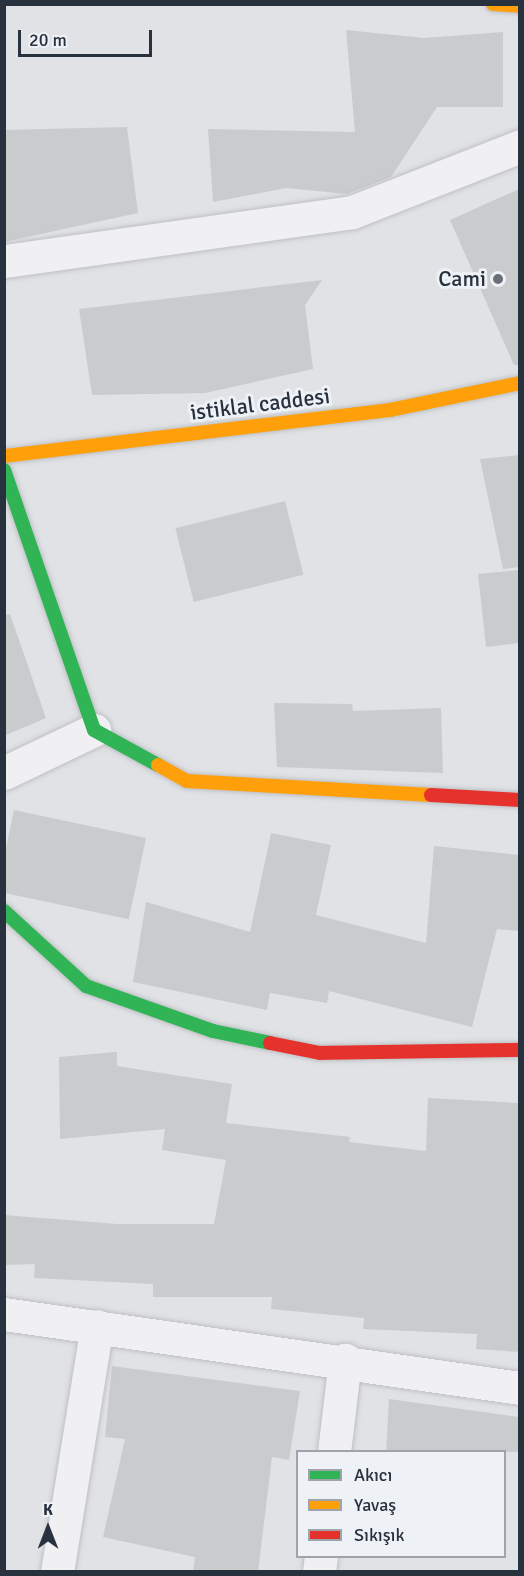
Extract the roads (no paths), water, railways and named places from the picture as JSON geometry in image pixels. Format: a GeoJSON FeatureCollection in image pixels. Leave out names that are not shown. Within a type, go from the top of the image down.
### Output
{"type":"FeatureCollection","features":[{"type":"Feature","properties":{"kind":"street"},"geometry":{"type":"LineString","coordinates":[[493,4],[519,6]]}},
{"type":"Feature","properties":{"kind":"street"},"geometry":{"type":"LineString","coordinates":[[4,261],[352,212],[519,146]]}},
{"type":"Feature","properties":{"kind":"street","name":"istiklal caddesi"},"geometry":{"type":"LineString","coordinates":[[4,456],[390,410],[519,383]]}},
{"type":"Feature","properties":{"kind":"street"},"geometry":{"type":"LineString","coordinates":[[4,470],[94,730],[187,781],[519,800]]}},
{"type":"Feature","properties":{"kind":"street"},"geometry":{"type":"LineString","coordinates":[[4,772],[94,730]]}},
{"type":"Feature","properties":{"kind":"street"},"geometry":{"type":"LineString","coordinates":[[4,910],[86,986],[213,1031],[320,1053],[519,1050]]}},
{"type":"Feature","properties":{"kind":"street"},"geometry":{"type":"LineString","coordinates":[[4,1314],[345,1360],[519,1388]]}},
{"type":"Feature","properties":{"kind":"street"},"geometry":{"type":"LineString","coordinates":[[57,1572],[97,1326]]}},
{"type":"Feature","properties":{"kind":"street"},"geometry":{"type":"LineString","coordinates":[[334,1450],[345,1360]]}},
{"type":"Feature","properties":{"kind":"place","name":"Cami"},"geometry":{"type":"Point","coordinates":[498,279]}}]}
